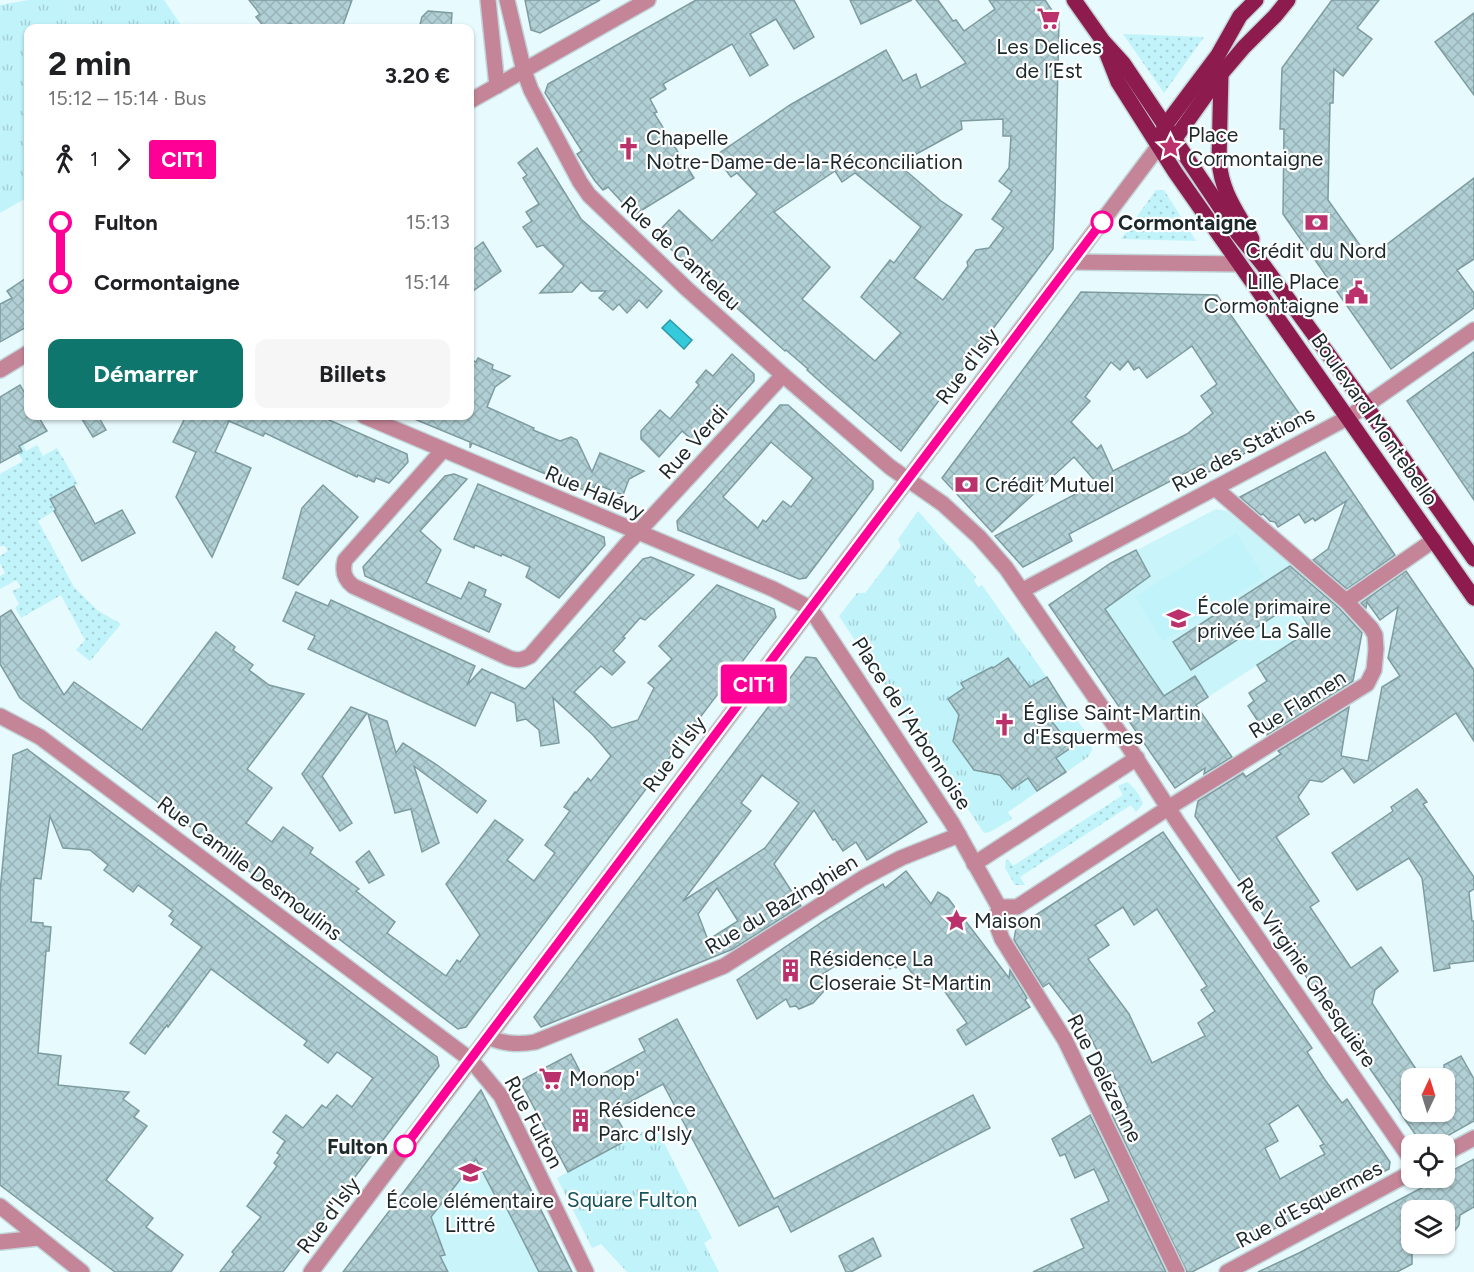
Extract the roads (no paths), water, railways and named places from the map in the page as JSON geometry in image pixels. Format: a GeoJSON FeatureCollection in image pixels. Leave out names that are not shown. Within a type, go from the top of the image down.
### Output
{"type":"FeatureCollection","features":[{"type":"Feature","properties":{"kind":"main road"},"geometry":{"type":"LineString","coordinates":[[1074,0],[1102,41]]}},
{"type":"Feature","properties":{"kind":"main road"},"geometry":{"type":"LineString","coordinates":[[1158,147],[1164,127],[1218,55],[1240,16],[1256,0]]}},
{"type":"Feature","properties":{"kind":"main road"},"geometry":{"type":"LineString","coordinates":[[1158,147],[1174,140],[1221,74],[1288,0]]}},
{"type":"Feature","properties":{"kind":"main road","name":"Boulevard Montebello"},"geometry":{"type":"LineString","coordinates":[[1102,41],[1123,63],[1238,234],[1366,406],[1474,559]]}},
{"type":"Feature","properties":{"kind":"main road","name":"Boulevard Montebello"},"geometry":{"type":"LineString","coordinates":[[1102,41],[1118,82],[1158,147],[1474,598]]}},
{"type":"Feature","properties":{"kind":"main road"},"geometry":{"type":"LineString","coordinates":[[1221,74],[1219,161],[1222,186],[1255,243],[1264,266]]}},
{"type":"Feature","properties":{"kind":"street"},"geometry":{"type":"LineString","coordinates":[[488,0],[497,86]]}},
{"type":"Feature","properties":{"kind":"street","name":"Rue de Canteleu"},"geometry":{"type":"LineString","coordinates":[[507,0],[524,71],[537,104],[580,182],[593,200],[783,375],[907,480]]}},
{"type":"Feature","properties":{"kind":"street"},"geometry":{"type":"LineString","coordinates":[[474,99],[648,0]]}},
{"type":"Feature","properties":{"kind":"street","name":"Rue d'Isly"},"geometry":{"type":"LineString","coordinates":[[311,1272],[1158,147]]}},
{"type":"Feature","properties":{"kind":"street"},"geometry":{"type":"LineString","coordinates":[[1072,262],[1239,264]]}},
{"type":"Feature","properties":{"kind":"street","name":"Rue des Stations"},"geometry":{"type":"LineString","coordinates":[[1023,590],[1349,417],[1474,330]]}},
{"type":"Feature","properties":{"kind":"street"},"geometry":{"type":"LineString","coordinates":[[0,370],[24,356]]}},
{"type":"Feature","properties":{"kind":"street","name":"Rue Verdi"},"geometry":{"type":"LineString","coordinates":[[443,450],[345,560],[344,575],[347,582],[353,586],[517,661],[530,656],[783,375]]}},
{"type":"Feature","properties":{"kind":"street","name":"Rue Halévy"},"geometry":{"type":"LineString","coordinates":[[373,420],[785,594],[810,608]]}},
{"type":"Feature","properties":{"kind":"street"},"geometry":{"type":"LineString","coordinates":[[907,480],[943,504],[979,537],[1023,590]]}},
{"type":"Feature","properties":{"kind":"street","name":"Rue Flamen"},"geometry":{"type":"LineString","coordinates":[[999,907],[1017,907],[1168,808],[1367,684],[1374,670],[1376,649],[1375,635],[1371,628],[1346,601],[1215,488]]}},
{"type":"Feature","properties":{"kind":"street"},"geometry":{"type":"LineString","coordinates":[[1346,601],[1434,540]]}},
{"type":"Feature","properties":{"kind":"street","name":"Rue Virginie Ghesquière"},"geometry":{"type":"LineString","coordinates":[[1023,590],[1137,758],[1168,808],[1401,1145]]}},
{"type":"Feature","properties":{"kind":"street","name":"Place de l'Arbonnoise"},"geometry":{"type":"LineString","coordinates":[[810,608],[959,835],[999,907]]}},
{"type":"Feature","properties":{"kind":"street","name":"Rue Camille Desmoulins"},"geometry":{"type":"LineString","coordinates":[[0,716],[40,737],[471,1060]]}},
{"type":"Feature","properties":{"kind":"street"},"geometry":{"type":"LineString","coordinates":[[974,864],[1137,758]]}},
{"type":"Feature","properties":{"kind":"street","name":"Rue du Bazinghien"},"geometry":{"type":"LineString","coordinates":[[488,1037],[515,1044],[535,1042],[704,975],[736,960],[845,889],[887,865],[959,835]]}},
{"type":"Feature","properties":{"kind":"street","name":"Rue Delézenne"},"geometry":{"type":"LineString","coordinates":[[999,907],[996,923],[1002,939],[1065,1041],[1177,1272]]}},
{"type":"Feature","properties":{"kind":"street","name":"Rue Fulton"},"geometry":{"type":"LineString","coordinates":[[471,1060],[501,1096],[586,1272]]}},
{"type":"Feature","properties":{"kind":"street"},"geometry":{"type":"LineString","coordinates":[[1455,1148],[1474,1138]]}},
{"type":"Feature","properties":{"kind":"street","name":"Rue d'Esquermes"},"geometry":{"type":"LineString","coordinates":[[1227,1272],[1401,1178]]}},
{"type":"Feature","properties":{"kind":"street"},"geometry":{"type":"LineString","coordinates":[[0,1206],[82,1272]]}},
{"type":"Feature","properties":{"kind":"street"},"geometry":{"type":"LineString","coordinates":[[0,1242],[38,1238]]}},
{"type":"Feature","properties":{"kind":"water"},"geometry":{"type":"Polygon","coordinates":[[[670,320],[692,340],[684,349],[662,328],[670,320]]]}},
{"type":"Feature","properties":{"kind":"place","name":"Les Delices de l’Est"},"geometry":{"type":"Point","coordinates":[1049,18]}},
{"type":"Feature","properties":{"kind":"place","name":"Place Cormontaigne"},"geometry":{"type":"Point","coordinates":[1170,146]}},
{"type":"Feature","properties":{"kind":"place","name":"Chapelle Notre-Dame-de-la-Réconciliation"},"geometry":{"type":"Point","coordinates":[628,149]}},
{"type":"Feature","properties":{"kind":"place","name":"Cormontaigne"},"geometry":{"type":"Point","coordinates":[1102,222]}},
{"type":"Feature","properties":{"kind":"place","name":"Crédit du Nord"},"geometry":{"type":"Point","coordinates":[1316,222]}},
{"type":"Feature","properties":{"kind":"place","name":"Lille Place Cormontaigne"},"geometry":{"type":"Point","coordinates":[1357,293]}},
{"type":"Feature","properties":{"kind":"place","name":"Crédit Mutuel"},"geometry":{"type":"Point","coordinates":[967,484]}},
{"type":"Feature","properties":{"kind":"place","name":"École primaire privée La Salle"},"geometry":{"type":"Point","coordinates":[1179,618]}},
{"type":"Feature","properties":{"kind":"place","name":"Église Saint-Martin d'Esquermes"},"geometry":{"type":"Point","coordinates":[1005,724]}},
{"type":"Feature","properties":{"kind":"place","name":"Maison"},"geometry":{"type":"Point","coordinates":[956,920]}},
{"type":"Feature","properties":{"kind":"place","name":"Résidence La Closeraie St-Martin"},"geometry":{"type":"Point","coordinates":[791,970]}},
{"type":"Feature","properties":{"kind":"place","name":"Monop'"},"geometry":{"type":"Point","coordinates":[551,1078]}},
{"type":"Feature","properties":{"kind":"place","name":"Résidence Parc d'Isly"},"geometry":{"type":"Point","coordinates":[580,1121]}},
{"type":"Feature","properties":{"kind":"place","name":"Fulton"},"geometry":{"type":"Point","coordinates":[405,1146]}},
{"type":"Feature","properties":{"kind":"place","name":"École élémentaire Littré"},"geometry":{"type":"Point","coordinates":[470,1172]}},
{"type":"Feature","properties":{"kind":"park label","name":"Square Fulton"},"geometry":{"type":"Point","coordinates":[632,1199]}}]}
